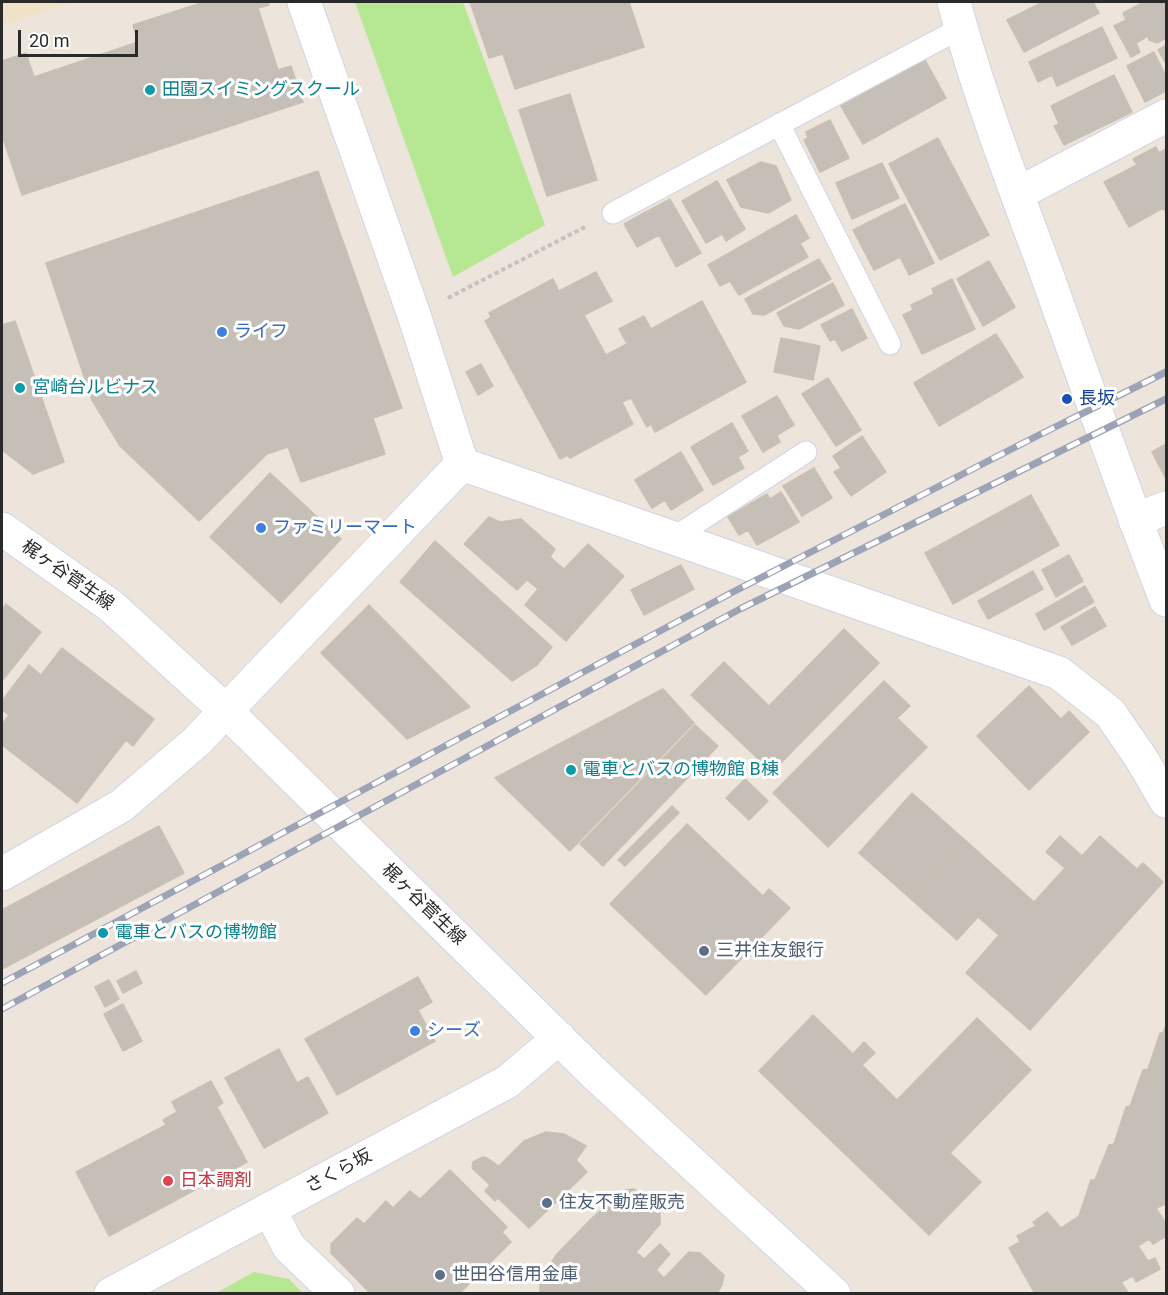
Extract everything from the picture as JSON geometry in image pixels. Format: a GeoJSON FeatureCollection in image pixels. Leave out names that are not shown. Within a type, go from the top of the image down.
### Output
{"type":"FeatureCollection","features":[{"type":"Feature","properties":{"kind":"street"},"geometry":{"type":"LineString","coordinates":[[304,2],[414,315],[462,464]]}},
{"type":"Feature","properties":{"kind":"street"},"geometry":{"type":"LineString","coordinates":[[957,15],[1017,194],[1135,519],[1167,600]]}},
{"type":"Feature","properties":{"kind":"street"},"geometry":{"type":"LineString","coordinates":[[1017,194],[1167,116]]}},
{"type":"Feature","properties":{"kind":"street"},"geometry":{"type":"LineString","coordinates":[[462,464],[1059,673],[1110,712],[1167,801]]}},
{"type":"Feature","properties":{"kind":"street"},"geometry":{"type":"LineString","coordinates":[[2,874],[121,806],[196,742],[462,464]]}},
{"type":"Feature","properties":{"kind":"street"},"geometry":{"type":"LineString","coordinates":[[1135,519],[1167,508]]}},
{"type":"Feature","properties":{"kind":"street","name":"梶ヶ谷菅生線"},"geometry":{"type":"LineString","coordinates":[[2,529],[111,606],[226,711],[612,1090],[834,1293]]}},
{"type":"Feature","properties":{"kind":"street","name":"さくら坂"},"geometry":{"type":"LineString","coordinates":[[111,1293],[507,1082],[559,1038]]}},
{"type":"Feature","properties":{"kind":"street"},"geometry":{"type":"LineString","coordinates":[[269,1209],[289,1247],[338,1293]]}},
{"type":"Feature","properties":{"kind":"lane"},"geometry":{"type":"LineString","coordinates":[[613,213],[779,124],[957,15]]}},
{"type":"Feature","properties":{"kind":"lane"},"geometry":{"type":"LineString","coordinates":[[779,124],[890,345]]}},
{"type":"Feature","properties":{"kind":"lane"},"geometry":{"type":"LineString","coordinates":[[673,538],[806,452]]}},
{"type":"Feature","properties":{"kind":"path"},"geometry":{"type":"LineString","coordinates":[[414,315],[613,213]]}},
{"type":"Feature","properties":{"kind":"shaded area"},"geometry":{"type":"Polygon","coordinates":[[[2,2],[73,2],[2,25],[2,2]]]}},
{"type":"Feature","properties":{"kind":"green space"},"geometry":{"type":"Polygon","coordinates":[[[355,2],[463,2],[545,225],[453,277],[355,2]]]}},
{"type":"Feature","properties":{"kind":"green space"},"geometry":{"type":"Polygon","coordinates":[[[254,1272],[289,1279],[303,1293],[216,1293],[254,1272]]]}},
{"type":"Feature","properties":{"kind":"building","name":"田園スイミングスクール"},"geometry":{"type":"Polygon","coordinates":[[[204,2],[267,2],[269,5],[258,8],[278,70],[291,66],[303,102],[22,195],[2,135],[2,61],[26,53],[34,77],[138,42],[133,25],[204,2]]]}},
{"type":"Feature","properties":{"kind":"building"},"geometry":{"type":"Polygon","coordinates":[[[470,2],[629,2],[644,47],[515,89],[503,54],[489,58],[470,2]]]}},
{"type":"Feature","properties":{"kind":"building"},"geometry":{"type":"Polygon","coordinates":[[[1043,2],[1093,2],[1099,13],[1024,52],[1007,20],[1043,2]]]}},
{"type":"Feature","properties":{"kind":"building"},"geometry":{"type":"Polygon","coordinates":[[[1144,2],[1166,2],[1166,38],[1157,43],[1149,40],[1148,36],[1136,43],[1140,52],[1131,57],[1114,26],[1126,20],[1123,13],[1144,2]]]}},
{"type":"Feature","properties":{"kind":"building"},"geometry":{"type":"Polygon","coordinates":[[[1102,27],[1117,58],[1057,86],[1052,75],[1038,82],[1029,62],[1102,27]]]}},
{"type":"Feature","properties":{"kind":"building"},"geometry":{"type":"Polygon","coordinates":[[[1166,45],[1166,64],[1158,50],[1166,45]]]}},
{"type":"Feature","properties":{"kind":"building"},"geometry":{"type":"Polygon","coordinates":[[[1154,52],[1166,76],[1166,91],[1145,102],[1127,66],[1154,52]]]}},
{"type":"Feature","properties":{"kind":"building"},"geometry":{"type":"Polygon","coordinates":[[[925,60],[946,98],[863,144],[841,106],[925,60]]]}},
{"type":"Feature","properties":{"kind":"building"},"geometry":{"type":"Polygon","coordinates":[[[1114,75],[1132,112],[1064,145],[1054,126],[1059,124],[1051,106],[1114,75]]]}},
{"type":"Feature","properties":{"kind":"building"},"geometry":{"type":"Polygon","coordinates":[[[570,94],[597,180],[547,196],[519,110],[570,94]]]}},
{"type":"Feature","properties":{"kind":"building"},"geometry":{"type":"Polygon","coordinates":[[[830,120],[849,158],[820,172],[804,140],[808,138],[806,132],[830,120]]]}},
{"type":"Feature","properties":{"kind":"building"},"geometry":{"type":"Polygon","coordinates":[[[938,138],[989,235],[940,260],[889,164],[938,138]]]}},
{"type":"Feature","properties":{"kind":"building"},"geometry":{"type":"Polygon","coordinates":[[[1156,147],[1159,153],[1166,149],[1166,212],[1163,208],[1129,227],[1104,182],[1137,165],[1133,159],[1156,147]]]}},
{"type":"Feature","properties":{"kind":"building"},"geometry":{"type":"Polygon","coordinates":[[[761,162],[776,166],[791,200],[768,213],[741,207],[727,180],[761,162]]]}},
{"type":"Feature","properties":{"kind":"building"},"geometry":{"type":"Polygon","coordinates":[[[882,163],[899,198],[852,219],[836,183],[882,163]]]}},
{"type":"Feature","properties":{"kind":"building","name":"ライフ"},"geometry":{"type":"Polygon","coordinates":[[[318,171],[402,408],[373,418],[385,454],[301,482],[288,447],[267,454],[199,521],[120,446],[92,400],[46,263],[318,171]]]}},
{"type":"Feature","properties":{"kind":"building"},"geometry":{"type":"Polygon","coordinates":[[[717,181],[745,229],[726,241],[722,234],[706,243],[682,201],[717,181]]]}},
{"type":"Feature","properties":{"kind":"building"},"geometry":{"type":"Polygon","coordinates":[[[670,199],[701,253],[676,267],[659,235],[637,247],[624,224],[670,199]]]}},
{"type":"Feature","properties":{"kind":"building"},"geometry":{"type":"Polygon","coordinates":[[[905,204],[934,263],[909,275],[900,257],[874,270],[853,230],[905,204]]]}},
{"type":"Feature","properties":{"kind":"building"},"geometry":{"type":"Polygon","coordinates":[[[796,215],[809,238],[800,243],[808,257],[739,295],[730,281],[720,286],[708,265],[796,215]]]}},
{"type":"Feature","properties":{"kind":"building"},"geometry":{"type":"Polygon","coordinates":[[[819,259],[831,279],[764,315],[753,314],[745,299],[819,259]]]}},
{"type":"Feature","properties":{"kind":"building"},"geometry":{"type":"Polygon","coordinates":[[[989,261],[1015,307],[983,326],[957,279],[989,261]]]}},
{"type":"Feature","properties":{"kind":"building"},"geometry":{"type":"Polygon","coordinates":[[[596,272],[612,301],[584,315],[606,355],[627,344],[619,329],[644,316],[651,329],[702,301],[746,382],[655,432],[651,424],[647,427],[631,398],[622,402],[633,424],[570,458],[568,455],[560,459],[485,321],[491,317],[489,313],[553,279],[559,291],[596,272]]]}},
{"type":"Feature","properties":{"kind":"building"},"geometry":{"type":"Polygon","coordinates":[[[952,279],[975,329],[922,354],[903,315],[913,310],[911,305],[934,294],[932,289],[952,279]]]}},
{"type":"Feature","properties":{"kind":"building"},"geometry":{"type":"Polygon","coordinates":[[[833,283],[844,305],[799,329],[784,326],[777,313],[833,283]]]}},
{"type":"Feature","properties":{"kind":"building"},"geometry":{"type":"Polygon","coordinates":[[[852,309],[867,338],[842,351],[835,339],[830,341],[821,325],[852,309]]]}},
{"type":"Feature","properties":{"kind":"building","name":"宮崎台ルビナス"},"geometry":{"type":"Polygon","coordinates":[[[15,321],[64,462],[33,474],[2,450],[2,325],[15,321]]]}},
{"type":"Feature","properties":{"kind":"building"},"geometry":{"type":"Polygon","coordinates":[[[996,334],[1023,377],[939,426],[914,383],[996,334]]]}},
{"type":"Feature","properties":{"kind":"building"},"geometry":{"type":"Polygon","coordinates":[[[781,338],[820,346],[813,380],[774,372],[781,338]]]}},
{"type":"Feature","properties":{"kind":"building"},"geometry":{"type":"Polygon","coordinates":[[[481,364],[493,386],[478,395],[466,372],[481,364]]]}},
{"type":"Feature","properties":{"kind":"building"},"geometry":{"type":"Polygon","coordinates":[[[828,378],[861,430],[836,446],[802,394],[828,378]]]}},
{"type":"Feature","properties":{"kind":"building"},"geometry":{"type":"Polygon","coordinates":[[[777,396],[794,425],[777,435],[780,442],[763,452],[742,416],[777,396]]]}},
{"type":"Feature","properties":{"kind":"building"},"geometry":{"type":"Polygon","coordinates":[[[732,423],[748,451],[738,457],[744,468],[713,485],[691,447],[732,423]]]}},
{"type":"Feature","properties":{"kind":"building"},"geometry":{"type":"Polygon","coordinates":[[[862,436],[886,472],[851,496],[834,472],[841,468],[833,456],[862,436]]]}},
{"type":"Feature","properties":{"kind":"building"},"geometry":{"type":"Polygon","coordinates":[[[1166,444],[1166,479],[1152,452],[1166,444]]]}},
{"type":"Feature","properties":{"kind":"building"},"geometry":{"type":"Polygon","coordinates":[[[681,452],[703,490],[671,510],[665,500],[652,508],[635,480],[681,452]]]}},
{"type":"Feature","properties":{"kind":"building"},"geometry":{"type":"Polygon","coordinates":[[[814,468],[832,498],[802,516],[783,486],[814,468]]]}},
{"type":"Feature","properties":{"kind":"building"},"geometry":{"type":"Polygon","coordinates":[[[270,473],[341,539],[281,603],[210,537],[270,473]]]}},
{"type":"Feature","properties":{"kind":"building"},"geometry":{"type":"Polygon","coordinates":[[[781,492],[799,522],[757,545],[748,530],[739,535],[728,517],[767,494],[770,499],[781,492]]]}},
{"type":"Feature","properties":{"kind":"building"},"geometry":{"type":"Polygon","coordinates":[[[1031,495],[1059,545],[953,604],[925,553],[1031,495]]]}},
{"type":"Feature","properties":{"kind":"building"},"geometry":{"type":"Polygon","coordinates":[[[489,517],[500,522],[521,519],[555,549],[550,557],[564,569],[588,544],[624,576],[566,641],[525,605],[538,589],[527,580],[517,590],[464,544],[489,517]]]}},
{"type":"Feature","properties":{"kind":"building"},"geometry":{"type":"Polygon","coordinates":[[[435,541],[552,647],[537,665],[512,681],[400,582],[435,541]]]}},
{"type":"Feature","properties":{"kind":"building"},"geometry":{"type":"Polygon","coordinates":[[[1069,555],[1083,581],[1056,597],[1042,570],[1069,555]]]}},
{"type":"Feature","properties":{"kind":"building"},"geometry":{"type":"Polygon","coordinates":[[[681,565],[694,589],[644,615],[631,590],[681,565]]]}},
{"type":"Feature","properties":{"kind":"building"},"geometry":{"type":"Polygon","coordinates":[[[1033,571],[1043,589],[988,619],[978,601],[1033,571]]]}},
{"type":"Feature","properties":{"kind":"building"},"geometry":{"type":"Polygon","coordinates":[[[1085,586],[1094,602],[1044,630],[1036,614],[1085,586]]]}},
{"type":"Feature","properties":{"kind":"building"},"geometry":{"type":"Polygon","coordinates":[[[6,604],[41,632],[2,681],[2,610],[6,604]]]}},
{"type":"Feature","properties":{"kind":"building"},"geometry":{"type":"Polygon","coordinates":[[[369,605],[470,707],[407,739],[321,653],[369,605]]]}},
{"type":"Feature","properties":{"kind":"building"},"geometry":{"type":"Polygon","coordinates":[[[1095,607],[1106,626],[1072,645],[1061,627],[1095,607]]]}},
{"type":"Feature","properties":{"kind":"building"},"geometry":{"type":"Polygon","coordinates":[[[844,629],[879,663],[772,772],[691,695],[724,662],[769,706],[844,629]]]}},
{"type":"Feature","properties":{"kind":"building"},"geometry":{"type":"Polygon","coordinates":[[[62,648],[154,719],[133,746],[126,740],[77,803],[2,745],[2,724],[9,715],[2,710],[2,701],[29,665],[41,675],[62,648]]]}},
{"type":"Feature","properties":{"kind":"building"},"geometry":{"type":"Polygon","coordinates":[[[884,681],[910,706],[897,718],[927,747],[828,847],[773,793],[884,681]]]}},
{"type":"Feature","properties":{"kind":"building"},"geometry":{"type":"Polygon","coordinates":[[[1029,686],[1061,719],[1069,711],[1089,732],[1029,790],[977,736],[1029,686]]]}},
{"type":"Feature","properties":{"kind":"building"},"geometry":{"type":"Polygon","coordinates":[[[663,689],[694,723],[570,851],[495,778],[663,689]]]}},
{"type":"Feature","properties":{"kind":"building"},"geometry":{"type":"Polygon","coordinates":[[[695,725],[718,746],[603,866],[580,844],[695,725]]]}},
{"type":"Feature","properties":{"kind":"building"},"geometry":{"type":"Polygon","coordinates":[[[745,779],[768,801],[749,820],[726,798],[745,779]]]}},
{"type":"Feature","properties":{"kind":"building"},"geometry":{"type":"Polygon","coordinates":[[[912,793],[965,840],[912,900],[859,853],[912,793]]]}},
{"type":"Feature","properties":{"kind":"building"},"geometry":{"type":"Polygon","coordinates":[[[672,806],[679,813],[625,866],[618,860],[672,806]]]}},
{"type":"Feature","properties":{"kind":"building","name":"三井住友銀行"},"geometry":{"type":"Polygon","coordinates":[[[687,824],[763,896],[769,889],[790,908],[706,995],[610,904],[687,824]]]}},
{"type":"Feature","properties":{"kind":"building"},"geometry":{"type":"Polygon","coordinates":[[[159,826],[184,873],[2,969],[2,910],[159,826]]]}},
{"type":"Feature","properties":{"kind":"building"},"geometry":{"type":"Polygon","coordinates":[[[1060,836],[1082,856],[1100,836],[1137,869],[1143,863],[1163,882],[1030,1030],[966,973],[999,935],[978,917],[957,940],[912,900],[965,840],[1034,902],[1065,868],[1046,852],[1060,836]]]}},
{"type":"Feature","properties":{"kind":"building"},"geometry":{"type":"Polygon","coordinates":[[[136,971],[142,983],[123,993],[117,981],[136,971]]]}},
{"type":"Feature","properties":{"kind":"building"},"geometry":{"type":"Polygon","coordinates":[[[418,977],[432,1002],[418,1010],[435,1041],[337,1095],[305,1039],[418,977]]]}},
{"type":"Feature","properties":{"kind":"building"},"geometry":{"type":"Polygon","coordinates":[[[109,980],[119,999],[105,1007],[95,987],[109,980]]]}},
{"type":"Feature","properties":{"kind":"building"},"geometry":{"type":"Polygon","coordinates":[[[123,1004],[142,1041],[123,1051],[104,1014],[123,1004]]]}},
{"type":"Feature","properties":{"kind":"building"},"geometry":{"type":"Polygon","coordinates":[[[813,1015],[853,1054],[864,1042],[875,1053],[862,1065],[897,1100],[977,1018],[1031,1070],[950,1153],[981,1182],[929,1235],[759,1071],[813,1015]]]}},
{"type":"Feature","properties":{"kind":"building"},"geometry":{"type":"Polygon","coordinates":[[[1166,1025],[1166,1204],[1156,1208],[1166,1224],[1166,1236],[1153,1244],[1149,1239],[1138,1246],[1148,1261],[1155,1258],[1160,1269],[1136,1282],[1133,1276],[1121,1282],[1129,1294],[1035,1294],[1009,1248],[1020,1242],[1017,1236],[1036,1226],[1033,1222],[1047,1212],[1061,1228],[1079,1216],[1091,1180],[1095,1180],[1109,1145],[1114,1144],[1126,1107],[1130,1106],[1143,1070],[1148,1069],[1160,1033],[1163,1033],[1166,1025]]]}},
{"type":"Feature","properties":{"kind":"building"},"geometry":{"type":"Polygon","coordinates":[[[279,1049],[297,1083],[308,1077],[328,1113],[264,1148],[225,1078],[279,1049]]]}},
{"type":"Feature","properties":{"kind":"building"},"geometry":{"type":"Polygon","coordinates":[[[211,1081],[223,1103],[217,1107],[247,1162],[109,1236],[76,1172],[166,1125],[163,1120],[177,1112],[172,1102],[211,1081]]]}},
{"type":"Feature","properties":{"kind":"building"},"geometry":{"type":"Polygon","coordinates":[[[546,1132],[564,1134],[586,1146],[576,1160],[587,1172],[529,1228],[498,1198],[495,1201],[485,1191],[490,1185],[472,1168],[473,1162],[483,1157],[499,1166],[524,1141],[546,1132]]]}},
{"type":"Feature","properties":{"kind":"building"},"geometry":{"type":"Polygon","coordinates":[[[450,1170],[507,1227],[502,1232],[511,1242],[459,1294],[371,1294],[331,1253],[331,1244],[357,1218],[364,1224],[386,1201],[393,1208],[410,1191],[420,1199],[450,1170]]]}},
{"type":"Feature","properties":{"kind":"building"},"geometry":{"type":"Polygon","coordinates":[[[634,1189],[660,1210],[660,1224],[636,1252],[644,1259],[660,1244],[670,1254],[656,1270],[664,1278],[689,1252],[700,1253],[724,1275],[717,1294],[605,1294],[602,1290],[599,1294],[540,1294],[540,1279],[557,1254],[594,1216],[625,1190],[634,1189]]]}},
{"type":"Feature","properties":{"kind":"railway"},"geometry":{"type":"LineString","coordinates":[[2,983],[731,593],[1166,372]]}},
{"type":"Feature","properties":{"kind":"railway"},"geometry":{"type":"LineString","coordinates":[[2,1009],[740,609],[1166,399]]}},
{"type":"Feature","properties":{"kind":"place","name":"田園スイミングスクール"},"geometry":{"type":"Point","coordinates":[150,90]}},
{"type":"Feature","properties":{"kind":"place","name":"ライフ"},"geometry":{"type":"Point","coordinates":[222,332]}},
{"type":"Feature","properties":{"kind":"place","name":"宮崎台ルビナス"},"geometry":{"type":"Point","coordinates":[20,388]}},
{"type":"Feature","properties":{"kind":"place","name":"長坂"},"geometry":{"type":"Point","coordinates":[1067,399]}},
{"type":"Feature","properties":{"kind":"place","name":"ファミリーマート"},"geometry":{"type":"Point","coordinates":[261,528]}},
{"type":"Feature","properties":{"kind":"place","name":"電車とバスの博物館 B棟"},"geometry":{"type":"Point","coordinates":[571,770]}},
{"type":"Feature","properties":{"kind":"place","name":"電車とバスの博物館"},"geometry":{"type":"Point","coordinates":[103,933]}},
{"type":"Feature","properties":{"kind":"place","name":"三井住友銀行"},"geometry":{"type":"Point","coordinates":[704,951]}},
{"type":"Feature","properties":{"kind":"place","name":"シーズ"},"geometry":{"type":"Point","coordinates":[415,1031]}},
{"type":"Feature","properties":{"kind":"place","name":"日本調剤"},"geometry":{"type":"Point","coordinates":[168,1181]}},
{"type":"Feature","properties":{"kind":"place","name":"住友不動産販売"},"geometry":{"type":"Point","coordinates":[547,1203]}},
{"type":"Feature","properties":{"kind":"place","name":"世田谷信用金庫"},"geometry":{"type":"Point","coordinates":[440,1275]}}]}
